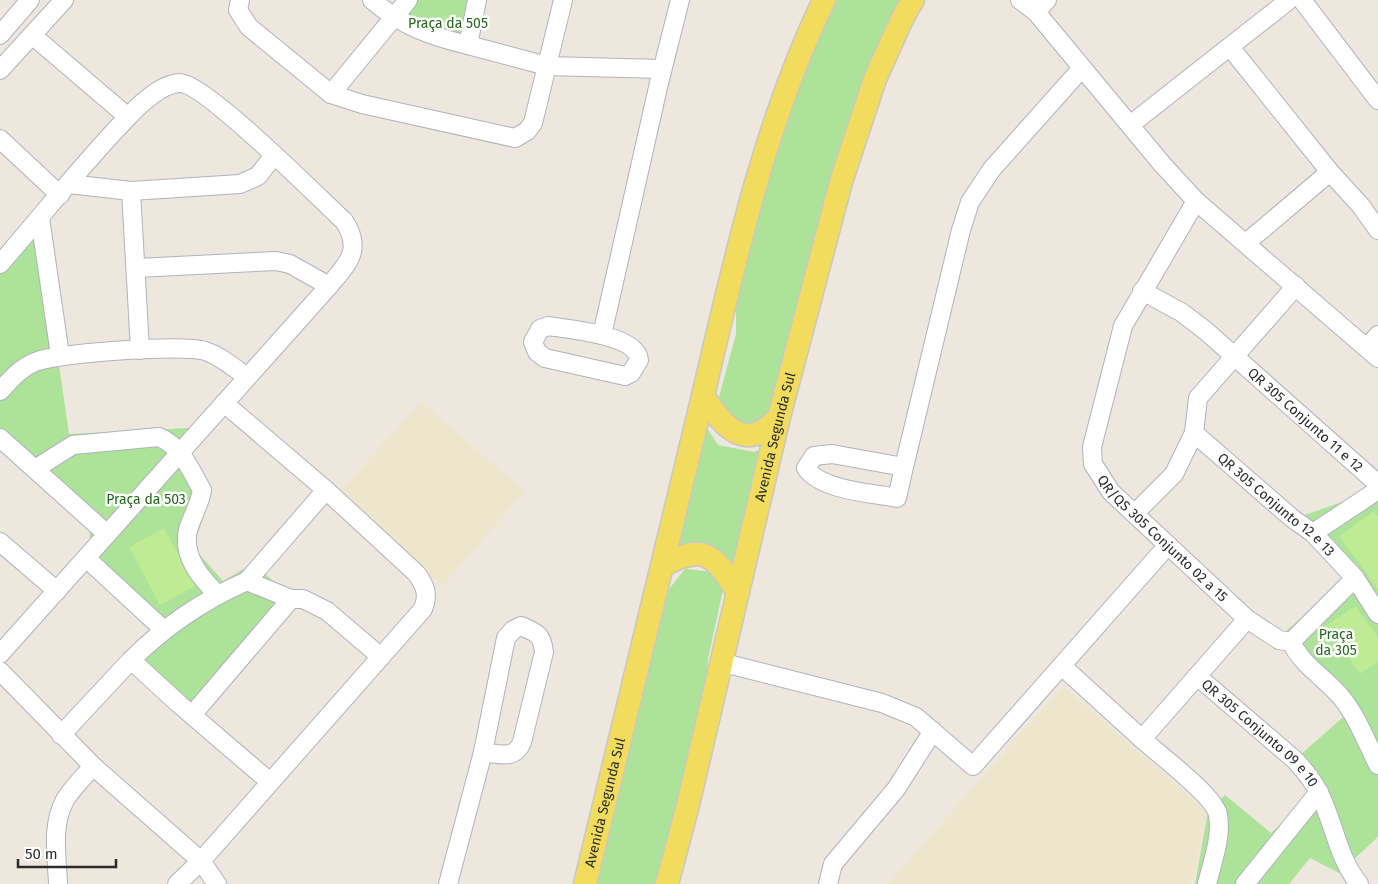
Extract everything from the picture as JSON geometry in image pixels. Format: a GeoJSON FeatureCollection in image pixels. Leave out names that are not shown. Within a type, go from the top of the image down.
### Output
{"type":"FeatureCollection","features":[{"type":"Feature","properties":{"kind":"main road","name":"Avenida Segunda Sul"},"geometry":{"type":"LineString","coordinates":[[585,884],[703,396],[726,293],[768,142],[800,50],[824,0]]}},
{"type":"Feature","properties":{"kind":"main road","name":"Avenida Segunda Sul"},"geometry":{"type":"LineString","coordinates":[[667,884],[687,809],[720,662],[779,418],[840,182],[875,79],[913,0]]}},
{"type":"Feature","properties":{"kind":"main road"},"geometry":{"type":"LineString","coordinates":[[703,396],[721,422],[737,434],[753,434],[770,428],[779,418]]}},
{"type":"Feature","properties":{"kind":"main road"},"geometry":{"type":"LineString","coordinates":[[662,566],[679,556],[693,553],[707,554],[718,562],[738,593]]}},
{"type":"Feature","properties":{"kind":"street"},"geometry":{"type":"LineString","coordinates":[[0,35],[30,0]]}},
{"type":"Feature","properties":{"kind":"street"},"geometry":{"type":"LineString","coordinates":[[1,68],[64,0]]}},
{"type":"Feature","properties":{"kind":"street"},"geometry":{"type":"LineString","coordinates":[[240,0],[238,10],[249,27],[331,94],[362,104],[515,138],[527,131],[533,123],[564,0]]}},
{"type":"Feature","properties":{"kind":"street"},"geometry":{"type":"LineString","coordinates":[[372,0],[392,17],[429,35],[547,66],[662,69]]}},
{"type":"Feature","properties":{"kind":"street"},"geometry":{"type":"LineString","coordinates":[[331,94],[392,17],[408,0]]}},
{"type":"Feature","properties":{"kind":"street"},"geometry":{"type":"LineString","coordinates":[[468,45],[477,0]]}},
{"type":"Feature","properties":{"kind":"street"},"geometry":{"type":"LineString","coordinates":[[602,335],[662,69],[680,0]]}},
{"type":"Feature","properties":{"kind":"street"},"geometry":{"type":"LineString","coordinates":[[1020,0],[1041,6],[1082,68],[1196,201],[1296,286],[1374,347]]}},
{"type":"Feature","properties":{"kind":"street"},"geometry":{"type":"LineString","coordinates":[[1130,125],[1289,0]]}},
{"type":"Feature","properties":{"kind":"street"},"geometry":{"type":"LineString","coordinates":[[1302,0],[1378,100]]}},
{"type":"Feature","properties":{"kind":"street"},"geometry":{"type":"LineString","coordinates":[[32,35],[128,117]]}},
{"type":"Feature","properties":{"kind":"street"},"geometry":{"type":"LineString","coordinates":[[1230,47],[1330,172],[1361,206],[1378,230]]}},
{"type":"Feature","properties":{"kind":"street"},"geometry":{"type":"LineString","coordinates":[[904,467],[832,454],[814,456],[806,468],[811,476],[826,484],[897,498],[961,230],[970,202],[992,169],[1082,68]]}},
{"type":"Feature","properties":{"kind":"street"},"geometry":{"type":"LineString","coordinates":[[0,264],[128,117],[165,87],[181,83],[194,88],[208,97],[274,155],[344,221],[351,231],[354,243],[348,262],[329,286],[0,654]]}},
{"type":"Feature","properties":{"kind":"street"},"geometry":{"type":"LineString","coordinates":[[0,139],[65,190],[131,191],[240,184],[258,176],[274,155]]}},
{"type":"Feature","properties":{"kind":"street"},"geometry":{"type":"LineString","coordinates":[[1246,243],[1330,172]]}},
{"type":"Feature","properties":{"kind":"street"},"geometry":{"type":"LineString","coordinates":[[131,191],[137,268],[140,350]]}},
{"type":"Feature","properties":{"kind":"street"},"geometry":{"type":"LineString","coordinates":[[1361,206],[1378,200]]}},
{"type":"Feature","properties":{"kind":"street","name":"QR/QS 305 Conjunto 02 a 15"},"geometry":{"type":"LineString","coordinates":[[1196,201],[1123,326],[1092,447],[1093,464],[1111,492],[1247,619],[1279,640],[1291,642]]}},
{"type":"Feature","properties":{"kind":"street"},"geometry":{"type":"LineString","coordinates":[[40,218],[60,355]]}},
{"type":"Feature","properties":{"kind":"street"},"geometry":{"type":"LineString","coordinates":[[137,268],[276,262],[290,264],[329,286]]}},
{"type":"Feature","properties":{"kind":"street"},"geometry":{"type":"LineString","coordinates":[[1135,513],[1174,474],[1194,433],[1198,398],[1296,286]]}},
{"type":"Feature","properties":{"kind":"street","name":"QR 305 Conjunto 11 e 12"},"geometry":{"type":"LineString","coordinates":[[1142,291],[1181,312],[1234,356],[1378,484]]}},
{"type":"Feature","properties":{"kind":"street"},"geometry":{"type":"LineString","coordinates":[[548,326],[602,335],[638,352],[639,360],[631,373],[625,376],[546,358],[537,352],[533,342],[540,329],[548,326]]}},
{"type":"Feature","properties":{"kind":"street"},"geometry":{"type":"LineString","coordinates":[[0,391],[18,372],[34,362],[60,355],[140,350],[204,351],[247,377]]}},
{"type":"Feature","properties":{"kind":"street"},"geometry":{"type":"LineString","coordinates":[[177,884],[201,861],[381,657],[423,609],[426,600],[424,584],[416,574],[326,490],[224,403]]}},
{"type":"Feature","properties":{"kind":"street","name":"QR 305 Conjunto 12 e 13"},"geometry":{"type":"LineString","coordinates":[[1194,433],[1293,520],[1313,533],[1355,578],[1378,614]]}},
{"type":"Feature","properties":{"kind":"street"},"geometry":{"type":"LineString","coordinates":[[35,469],[73,445],[159,437],[170,442],[180,452],[202,490],[200,502],[189,529],[186,546],[194,566],[217,594]]}},
{"type":"Feature","properties":{"kind":"street"},"geometry":{"type":"LineString","coordinates":[[0,438],[107,534]]}},
{"type":"Feature","properties":{"kind":"street"},"geometry":{"type":"LineString","coordinates":[[61,734],[131,660],[164,630],[217,594],[247,581],[326,490]]}},
{"type":"Feature","properties":{"kind":"street"},"geometry":{"type":"LineString","coordinates":[[1313,533],[1378,490]]}},
{"type":"Feature","properties":{"kind":"street"},"geometry":{"type":"LineString","coordinates":[[0,542],[57,591]]}},
{"type":"Feature","properties":{"kind":"street"},"geometry":{"type":"LineString","coordinates":[[720,662],[882,703],[916,717],[973,766],[1063,667],[1168,545]]}},
{"type":"Feature","properties":{"kind":"street"},"geometry":{"type":"LineString","coordinates":[[86,558],[164,630]]}},
{"type":"Feature","properties":{"kind":"street"},"geometry":{"type":"LineString","coordinates":[[1355,578],[1291,642],[1300,657],[1340,696],[1350,711],[1378,765]]}},
{"type":"Feature","properties":{"kind":"street"},"geometry":{"type":"LineString","coordinates":[[247,581],[291,600],[303,599],[327,611],[381,657]]}},
{"type":"Feature","properties":{"kind":"street"},"geometry":{"type":"LineString","coordinates":[[192,716],[291,600]]}},
{"type":"Feature","properties":{"kind":"street"},"geometry":{"type":"LineString","coordinates":[[1142,740],[1247,619]]}},
{"type":"Feature","properties":{"kind":"street"},"geometry":{"type":"LineString","coordinates":[[448,884],[483,752],[506,638],[513,630],[521,626],[536,632],[543,640],[544,652],[522,742],[516,752],[510,755],[483,752]]}},
{"type":"Feature","properties":{"kind":"street"},"geometry":{"type":"LineString","coordinates":[[131,660],[192,716],[270,782]]}},
{"type":"Feature","properties":{"kind":"street"},"geometry":{"type":"LineString","coordinates":[[1063,667],[1205,795],[1218,813],[1217,836],[1207,884]]}},
{"type":"Feature","properties":{"kind":"street"},"geometry":{"type":"LineString","coordinates":[[0,672],[92,766],[201,861],[217,884]]}},
{"type":"Feature","properties":{"kind":"street","name":"QR 305 Conjunto 09 e 10"},"geometry":{"type":"LineString","coordinates":[[1197,676],[1295,760],[1309,776],[1319,792],[1343,857],[1359,884]]}},
{"type":"Feature","properties":{"kind":"street"},"geometry":{"type":"LineString","coordinates":[[828,884],[833,864],[896,789],[933,731]]}},
{"type":"Feature","properties":{"kind":"street"},"geometry":{"type":"LineString","coordinates":[[58,884],[56,828],[59,814],[66,798],[92,766]]}},
{"type":"Feature","properties":{"kind":"street"},"geometry":{"type":"LineString","coordinates":[[1244,884],[1319,792]]}},
{"type":"Feature","properties":{"kind":"shaded area"},"geometry":{"type":"Polygon","coordinates":[[[421,402],[525,491],[443,586],[340,491],[421,402]]]}},
{"type":"Feature","properties":{"kind":"shaded area"},"geometry":{"type":"Polygon","coordinates":[[[1063,686],[1207,812],[1193,880],[1189,884],[888,884],[1063,686]]]}},
{"type":"Feature","properties":{"kind":"green space","name":"Praça da 505"},"geometry":{"type":"Polygon","coordinates":[[[402,0],[482,0],[469,50],[397,28],[402,0]]]}},
{"type":"Feature","properties":{"kind":"green space"},"geometry":{"type":"Polygon","coordinates":[[[837,0],[907,0],[776,412],[764,426],[732,422],[718,401],[736,334],[736,299],[759,192],[799,76],[837,0]]]}},
{"type":"Feature","properties":{"kind":"green space","name":"Praça da 503"},"geometry":{"type":"Polygon","coordinates":[[[37,213],[69,434],[209,427],[186,451],[209,488],[204,516],[193,547],[223,581],[254,563],[296,603],[193,717],[125,658],[156,623],[91,563],[89,517],[0,436],[0,249],[37,213]]]}},
{"type":"Feature","properties":{"kind":"green space"},"geometry":{"type":"Polygon","coordinates":[[[705,425],[718,445],[754,452],[770,446],[736,572],[675,552],[705,425]]]}},
{"type":"Feature","properties":{"kind":"green space","name":"Praça da 305"},"geometry":{"type":"Polygon","coordinates":[[[1378,480],[1378,837],[1339,873],[1310,858],[1289,884],[1195,884],[1208,811],[1225,795],[1271,833],[1318,787],[1299,756],[1350,711],[1276,640],[1348,577],[1293,519],[1357,497],[1378,480]]]}},
{"type":"Feature","properties":{"kind":"green space"},"geometry":{"type":"Polygon","coordinates":[[[1374,511],[1378,516],[1378,589],[1339,536],[1374,511]]]}},
{"type":"Feature","properties":{"kind":"green space"},"geometry":{"type":"Polygon","coordinates":[[[164,528],[195,586],[160,605],[129,547],[164,528]]]}},
{"type":"Feature","properties":{"kind":"green space"},"geometry":{"type":"Polygon","coordinates":[[[685,569],[714,572],[724,585],[708,659],[705,699],[660,884],[591,884],[665,594],[685,569]]]}},
{"type":"Feature","properties":{"kind":"green space"},"geometry":{"type":"Polygon","coordinates":[[[1355,606],[1378,637],[1378,661],[1360,674],[1326,626],[1355,606]]]}}]}
